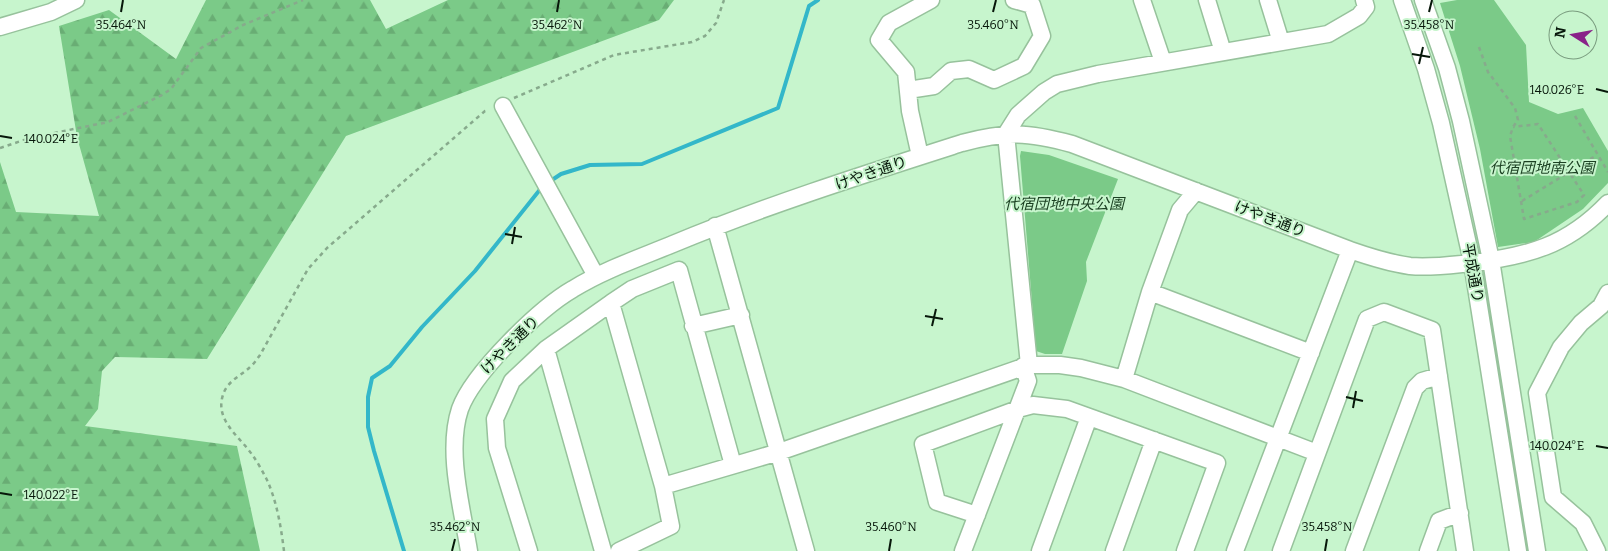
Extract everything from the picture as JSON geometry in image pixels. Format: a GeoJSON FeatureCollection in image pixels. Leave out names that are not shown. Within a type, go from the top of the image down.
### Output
{"type":"FeatureCollection","features":[{"type":"Feature","properties":{"kind":"street"},"geometry":{"type":"LineString","coordinates":[[0,27],[50,12],[76,0]]}},
{"type":"Feature","properties":{"kind":"street"},"geometry":{"type":"LineString","coordinates":[[920,156],[910,111],[906,72],[879,40],[888,23],[931,0]]}},
{"type":"Feature","properties":{"kind":"street"},"geometry":{"type":"LineString","coordinates":[[908,90],[934,86],[951,71],[969,69],[994,80],[1024,66],[1042,36],[1032,6],[1014,0]]}},
{"type":"Feature","properties":{"kind":"street"},"geometry":{"type":"LineString","coordinates":[[1142,0],[1163,62]]}},
{"type":"Feature","properties":{"kind":"street"},"geometry":{"type":"LineString","coordinates":[[1207,0],[1223,52]]}},
{"type":"Feature","properties":{"kind":"street"},"geometry":{"type":"LineString","coordinates":[[1268,0],[1281,42]]}},
{"type":"Feature","properties":{"kind":"street"},"geometry":{"type":"LineString","coordinates":[[963,551],[1028,381],[1006,134],[1018,115],[1044,92],[1057,84],[1163,62],[1328,34],[1359,16],[1366,7],[1364,0]]}},
{"type":"Feature","properties":{"kind":"street","name":"平成通り"},"geometry":{"type":"LineString","coordinates":[[1402,0],[1426,69],[1441,123],[1472,262],[1518,551]]}},
{"type":"Feature","properties":{"kind":"street","name":"平成通り"},"geometry":{"type":"LineString","coordinates":[[1423,0],[1447,68],[1461,121],[1491,260],[1537,551]]}},
{"type":"Feature","properties":{"kind":"street"},"geometry":{"type":"LineString","coordinates":[[503,106],[596,276]]}},
{"type":"Feature","properties":{"kind":"street","name":"けやき通り"},"geometry":{"type":"LineString","coordinates":[[469,551],[455,458],[456,430],[460,411],[465,397],[474,383],[522,330],[570,290],[596,276],[715,226],[920,156],[986,136],[1006,134],[1047,137],[1072,144],[1350,250],[1376,259],[1410,266],[1436,267],[1528,254],[1561,240],[1582,227],[1608,203]]}},
{"type":"Feature","properties":{"kind":"street"},"geometry":{"type":"LineString","coordinates":[[1124,379],[1150,292],[1180,210],[1196,191]]}},
{"type":"Feature","properties":{"kind":"street"},"geometry":{"type":"LineString","coordinates":[[715,226],[806,551]]}},
{"type":"Feature","properties":{"kind":"street"},"geometry":{"type":"LineString","coordinates":[[1235,551],[1350,250]]}},
{"type":"Feature","properties":{"kind":"street"},"geometry":{"type":"LineString","coordinates":[[529,551],[498,448],[495,419],[512,381],[546,349],[611,303],[632,289],[678,270],[733,465]]}},
{"type":"Feature","properties":{"kind":"street"},"geometry":{"type":"LineString","coordinates":[[1150,292],[1311,353]]}},
{"type":"Feature","properties":{"kind":"street"},"geometry":{"type":"LineString","coordinates":[[1597,551],[1583,523],[1553,497],[1537,393],[1561,347],[1581,323],[1601,306],[1608,293]]}},
{"type":"Feature","properties":{"kind":"street"},"geometry":{"type":"LineString","coordinates":[[611,303],[663,486],[671,526],[619,551]]}},
{"type":"Feature","properties":{"kind":"street"},"geometry":{"type":"LineString","coordinates":[[1281,551],[1367,319],[1384,312],[1432,330],[1465,551]]}},
{"type":"Feature","properties":{"kind":"street"},"geometry":{"type":"LineString","coordinates":[[693,326],[741,315]]}},
{"type":"Feature","properties":{"kind":"street"},"geometry":{"type":"LineString","coordinates":[[546,349],[603,551]]}},
{"type":"Feature","properties":{"kind":"street"},"geometry":{"type":"LineString","coordinates":[[663,486],[779,452],[1026,365],[1060,365],[1081,368],[1124,379],[1317,453]]}},
{"type":"Feature","properties":{"kind":"street"},"geometry":{"type":"LineString","coordinates":[[1354,551],[1415,388],[1422,381],[1439,376]]}},
{"type":"Feature","properties":{"kind":"street"},"geometry":{"type":"LineString","coordinates":[[977,514],[937,502],[923,444],[1018,409],[1033,405],[1051,406],[1067,409],[1218,463],[1185,551]]}},
{"type":"Feature","properties":{"kind":"street"},"geometry":{"type":"LineString","coordinates":[[1040,551],[1089,417]]}},
{"type":"Feature","properties":{"kind":"street"},"geometry":{"type":"LineString","coordinates":[[1114,551],[1154,440]]}},
{"type":"Feature","properties":{"kind":"street"},"geometry":{"type":"LineString","coordinates":[[1428,551],[1439,521],[1460,513]]}},
{"type":"Feature","properties":{"kind":"path"},"geometry":{"type":"LineString","coordinates":[[0,148],[30,138],[108,122],[171,89],[202,48],[243,25],[302,0]]}},
{"type":"Feature","properties":{"kind":"path"},"geometry":{"type":"LineString","coordinates":[[284,551],[280,520],[267,480],[253,455],[226,424],[222,413],[222,403],[224,392],[230,383],[250,367],[260,355],[308,269],[326,248],[485,111],[503,106],[514,98],[614,55],[692,42],[705,36],[716,23],[724,0]]}},
{"type":"Feature","properties":{"kind":"path"},"geometry":{"type":"LineString","coordinates":[[1479,47],[1488,72],[1515,108],[1518,120],[1513,127],[1510,136],[1524,219],[1577,202],[1584,195],[1538,124],[1513,127]]}},
{"type":"Feature","properties":{"kind":"path"},"geometry":{"type":"LineString","coordinates":[[1575,116],[1608,172]]}},
{"type":"Feature","properties":{"kind":"path"},"geometry":{"type":"LineString","coordinates":[[1522,201],[1598,155]]}},
{"type":"Feature","properties":{"kind":"green space"},"geometry":{"type":"Polygon","coordinates":[[[206,0],[370,0],[386,29],[448,0],[674,0],[659,20],[346,136],[207,359],[115,357],[102,371],[98,409],[85,426],[237,446],[260,551],[0,551],[0,162],[16,212],[99,216],[77,137],[59,26],[109,10],[176,59],[206,0]]]}},
{"type":"Feature","properties":{"kind":"green space","name":"代宿団地南公園"},"geometry":{"type":"Polygon","coordinates":[[[1457,0],[1494,0],[1526,45],[1529,102],[1558,114],[1583,108],[1608,151],[1608,183],[1583,209],[1534,242],[1498,247],[1480,149],[1460,66],[1440,3],[1457,0]]]}},
{"type":"Feature","properties":{"kind":"green space","name":"代宿団地中央公園"},"geometry":{"type":"Polygon","coordinates":[[[1021,151],[1049,155],[1118,179],[1086,262],[1087,281],[1062,354],[1045,354],[1036,351],[1021,151]]]}},
{"type":"Feature","properties":{"kind":"waterway"},"geometry":{"type":"LineString","coordinates":[[549,182],[561,174],[590,165],[642,164],[778,108],[809,6],[818,0]]}},
{"type":"Feature","properties":{"kind":"waterway"},"geometry":{"type":"LineString","coordinates":[[404,551],[368,427],[368,397],[372,378],[390,366],[422,327],[475,271],[542,187]]}}]}
